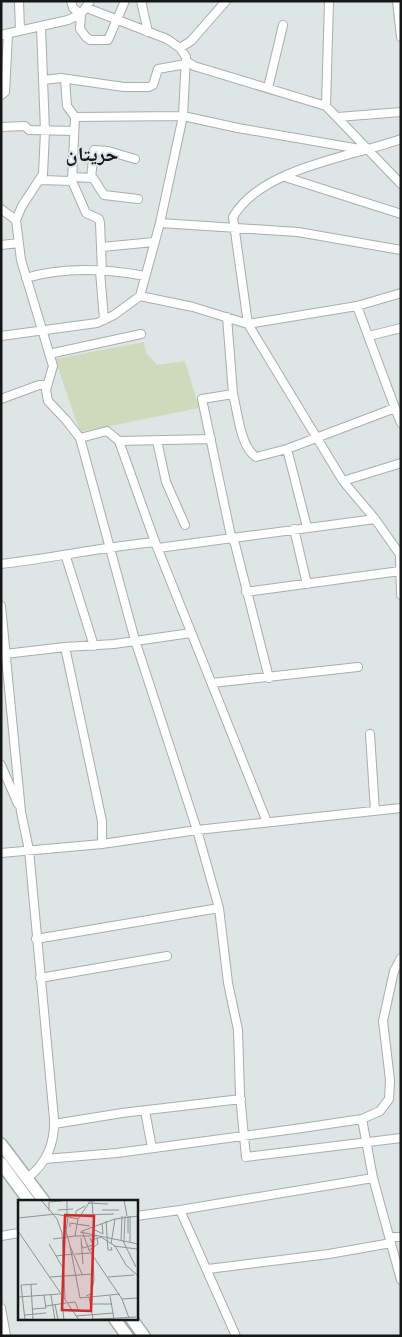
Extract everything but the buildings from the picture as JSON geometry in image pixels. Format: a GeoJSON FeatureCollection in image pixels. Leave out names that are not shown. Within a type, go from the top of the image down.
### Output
{"type":"FeatureCollection","features":[{"type":"Feature","properties":{"kind":"highway"},"geometry":{"type":"LineString","coordinates":[[1,1144],[23,1177],[43,1200]]}},
{"type":"Feature","properties":{"kind":"highway"},"geometry":{"type":"LineString","coordinates":[[1,1163],[23,1177],[26,1197]]}},
{"type":"Feature","properties":{"kind":"highway"},"geometry":{"type":"LineString","coordinates":[[23,1177],[26,1197]]}},
{"type":"Feature","properties":{"kind":"highway"},"geometry":{"type":"LineString","coordinates":[[115,1320],[127,1336]]}},
{"type":"Feature","properties":{"kind":"highway"},"geometry":{"type":"LineString","coordinates":[[132,1320],[144,1336]]}},
{"type":"Feature","properties":{"kind":"street"},"geometry":{"type":"LineString","coordinates":[[19,1],[20,31]]}},
{"type":"Feature","properties":{"kind":"street"},"geometry":{"type":"LineString","coordinates":[[1,336],[104,320],[120,312],[140,296],[160,223],[183,116],[186,63],[180,48],[148,32],[86,8],[73,8],[71,1]]}},
{"type":"Feature","properties":{"kind":"street"},"geometry":{"type":"LineString","coordinates":[[86,8],[80,29],[90,40],[108,40],[118,20],[124,1]]}},
{"type":"Feature","properties":{"kind":"street"},"geometry":{"type":"LineString","coordinates":[[141,1],[148,32]]}},
{"type":"Feature","properties":{"kind":"street"},"geometry":{"type":"LineString","coordinates":[[180,48],[191,41],[226,1]]}},
{"type":"Feature","properties":{"kind":"street"},"geometry":{"type":"LineString","coordinates":[[326,106],[329,1]]}},
{"type":"Feature","properties":{"kind":"street"},"geometry":{"type":"LineString","coordinates":[[397,1],[401,37]]}},
{"type":"Feature","properties":{"kind":"street"},"geometry":{"type":"LineString","coordinates":[[1,95],[5,92],[4,36],[41,27],[86,8]]}},
{"type":"Feature","properties":{"kind":"street"},"geometry":{"type":"LineString","coordinates":[[268,88],[283,24]]}},
{"type":"Feature","properties":{"kind":"street"},"geometry":{"type":"LineString","coordinates":[[41,27],[45,131],[41,180],[22,206],[16,220],[19,243],[26,278],[53,366],[47,385],[48,401],[80,438],[135,640],[197,830],[218,908],[228,983],[238,1030],[246,1157],[401,1138]]}},
{"type":"Feature","properties":{"kind":"street"},"geometry":{"type":"LineString","coordinates":[[43,80],[65,79],[124,87],[150,87],[153,85],[158,69],[186,63],[326,106],[366,150],[401,184]]}},
{"type":"Feature","properties":{"kind":"street"},"geometry":{"type":"LineString","coordinates":[[65,79],[67,106],[75,117],[72,179],[86,213],[99,219],[102,247],[101,271],[104,320]]}},
{"type":"Feature","properties":{"kind":"street"},"geometry":{"type":"LineString","coordinates":[[338,118],[401,112]]}},
{"type":"Feature","properties":{"kind":"street"},"geometry":{"type":"LineString","coordinates":[[75,117],[183,116],[238,128],[366,150]]}},
{"type":"Feature","properties":{"kind":"street"},"geometry":{"type":"LineString","coordinates":[[1,127],[25,126],[29,130],[74,131]]}},
{"type":"Feature","properties":{"kind":"street"},"geometry":{"type":"LineString","coordinates":[[401,139],[314,164],[285,177],[258,190],[242,202],[233,217],[236,226],[248,324],[315,438],[343,481],[375,519],[400,555],[401,595]]}},
{"type":"Feature","properties":{"kind":"street"},"geometry":{"type":"LineString","coordinates":[[91,178],[94,151],[108,151],[135,159]]}},
{"type":"Feature","properties":{"kind":"street"},"geometry":{"type":"LineString","coordinates":[[285,177],[401,214]]}},
{"type":"Feature","properties":{"kind":"street"},"geometry":{"type":"LineString","coordinates":[[41,180],[91,178],[96,180],[104,195],[138,199]]}},
{"type":"Feature","properties":{"kind":"street"},"geometry":{"type":"LineString","coordinates":[[1,209],[16,220]]}},
{"type":"Feature","properties":{"kind":"street"},"geometry":{"type":"LineString","coordinates":[[160,223],[208,228],[236,226],[298,232],[401,250]]}},
{"type":"Feature","properties":{"kind":"street"},"geometry":{"type":"LineString","coordinates":[[102,247],[154,242]]}},
{"type":"Feature","properties":{"kind":"street"},"geometry":{"type":"LineString","coordinates":[[1,245],[19,243]]}},
{"type":"Feature","properties":{"kind":"street"},"geometry":{"type":"LineString","coordinates":[[26,278],[40,274],[101,271],[145,276]]}},
{"type":"Feature","properties":{"kind":"street"},"geometry":{"type":"LineString","coordinates":[[140,296],[227,317],[248,324],[357,306],[401,293]]}},
{"type":"Feature","properties":{"kind":"street"},"geometry":{"type":"LineString","coordinates":[[357,306],[401,423]]}},
{"type":"Feature","properties":{"kind":"street"},"geometry":{"type":"LineString","coordinates":[[227,317],[233,394],[250,452],[256,457],[287,449],[395,408]]}},
{"type":"Feature","properties":{"kind":"street"},"geometry":{"type":"LineString","coordinates":[[369,336],[401,328]]}},
{"type":"Feature","properties":{"kind":"street"},"geometry":{"type":"LineString","coordinates":[[49,354],[141,334]]}},
{"type":"Feature","properties":{"kind":"street"},"geometry":{"type":"LineString","coordinates":[[1,398],[40,385],[47,385]]}},
{"type":"Feature","properties":{"kind":"street"},"geometry":{"type":"LineString","coordinates":[[233,394],[202,399],[231,536],[236,544],[246,592],[269,678]]}},
{"type":"Feature","properties":{"kind":"street"},"geometry":{"type":"LineString","coordinates":[[80,438],[107,431],[119,442],[156,545],[267,822]]}},
{"type":"Feature","properties":{"kind":"street"},"geometry":{"type":"LineString","coordinates":[[119,442],[211,439]]}},
{"type":"Feature","properties":{"kind":"street"},"geometry":{"type":"LineString","coordinates":[[157,441],[166,482],[185,525]]}},
{"type":"Feature","properties":{"kind":"street"},"geometry":{"type":"LineString","coordinates":[[287,449],[307,527]]}},
{"type":"Feature","properties":{"kind":"street"},"geometry":{"type":"LineString","coordinates":[[343,481],[401,463]]}},
{"type":"Feature","properties":{"kind":"street"},"geometry":{"type":"LineString","coordinates":[[1,564],[66,556],[109,546],[156,545],[375,519]]}},
{"type":"Feature","properties":{"kind":"street"},"geometry":{"type":"LineString","coordinates":[[294,529],[307,584]]}},
{"type":"Feature","properties":{"kind":"street"},"geometry":{"type":"LineString","coordinates":[[66,556],[94,646]]}},
{"type":"Feature","properties":{"kind":"street"},"geometry":{"type":"LineString","coordinates":[[246,592],[400,571]]}},
{"type":"Feature","properties":{"kind":"street"},"geometry":{"type":"LineString","coordinates":[[1,606],[21,812],[29,850],[55,1137],[45,1160],[23,1177]]}},
{"type":"Feature","properties":{"kind":"street"},"geometry":{"type":"LineString","coordinates":[[5,654],[65,647],[94,646],[191,633]]}},
{"type":"Feature","properties":{"kind":"street"},"geometry":{"type":"LineString","coordinates":[[65,647],[102,822],[102,844]]}},
{"type":"Feature","properties":{"kind":"street"},"geometry":{"type":"LineString","coordinates":[[212,683],[358,667]]}},
{"type":"Feature","properties":{"kind":"street"},"geometry":{"type":"LineString","coordinates":[[370,734],[375,811]]}},
{"type":"Feature","properties":{"kind":"street"},"geometry":{"type":"LineString","coordinates":[[1,765],[21,812]]}},
{"type":"Feature","properties":{"kind":"street"},"geometry":{"type":"LineString","coordinates":[[1,853],[102,844],[197,830],[401,808]]}},
{"type":"Feature","properties":{"kind":"street"},"geometry":{"type":"LineString","coordinates":[[36,939],[218,908]]}},
{"type":"Feature","properties":{"kind":"street"},"geometry":{"type":"LineString","coordinates":[[40,978],[166,956]]}},
{"type":"Feature","properties":{"kind":"street"},"geometry":{"type":"LineString","coordinates":[[45,1160],[152,1148],[362,1119],[380,1111],[389,1099],[389,1060],[383,1021],[394,970],[401,958]]}},
{"type":"Feature","properties":{"kind":"street"},"geometry":{"type":"LineString","coordinates":[[54,1124],[241,1099]]}},
{"type":"Feature","properties":{"kind":"street"},"geometry":{"type":"LineString","coordinates":[[145,1111],[152,1148]]}},
{"type":"Feature","properties":{"kind":"street"},"geometry":{"type":"LineString","coordinates":[[362,1119],[373,1178],[401,1280]]}},
{"type":"Feature","properties":{"kind":"street"},"geometry":{"type":"LineString","coordinates":[[138,1216],[373,1178]]}},
{"type":"Feature","properties":{"kind":"street"},"geometry":{"type":"LineString","coordinates":[[180,1210],[208,1269],[236,1336]]}},
{"type":"Feature","properties":{"kind":"street"},"geometry":{"type":"LineString","coordinates":[[1,1236],[18,1232]]}},
{"type":"Feature","properties":{"kind":"street"},"geometry":{"type":"LineString","coordinates":[[208,1269],[320,1256],[401,1237]]}},
{"type":"Feature","properties":{"kind":"street"},"geometry":{"type":"LineString","coordinates":[[1,1308],[6,1336]]}},
{"type":"Feature","properties":{"kind":"green space"},"geometry":{"type":"Polygon","coordinates":[[[144,342],[146,353],[157,365],[185,361],[199,408],[80,432],[55,359],[144,342]]]}},
{"type":"Feature","properties":{"kind":"district","name":"حريتان"},"geometry":{"type":"Point","coordinates":[92,153]}}]}
